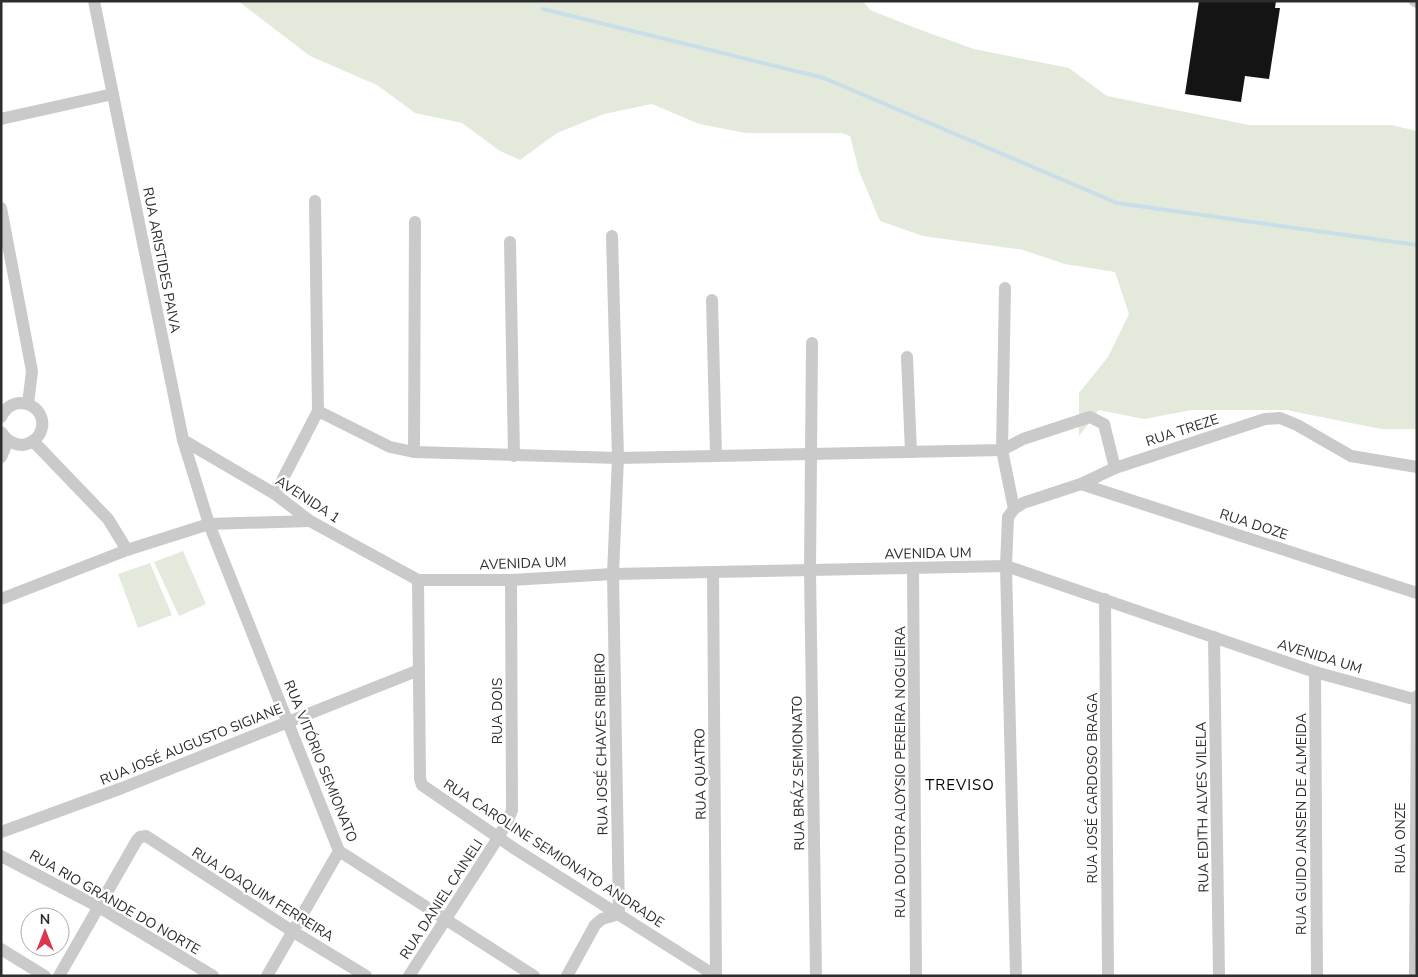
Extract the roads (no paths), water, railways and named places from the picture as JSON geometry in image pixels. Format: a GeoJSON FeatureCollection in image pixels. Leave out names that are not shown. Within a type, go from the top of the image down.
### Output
{"type":"FeatureCollection","features":[{"type":"Feature","properties":{"kind":"street","name":"RUA ARISTIDES PAIVA"},"geometry":{"type":"LineString","coordinates":[[94,1],[183,440],[209,524]]}},
{"type":"Feature","properties":{"kind":"street"},"geometry":{"type":"LineString","coordinates":[[1,120],[113,94]]}},
{"type":"Feature","properties":{"kind":"street"},"geometry":{"type":"LineString","coordinates":[[275,494],[318,411],[315,202]]}},
{"type":"Feature","properties":{"kind":"street"},"geometry":{"type":"LineString","coordinates":[[1,208],[32,370],[28,404]]}},
{"type":"Feature","properties":{"kind":"street"},"geometry":{"type":"LineString","coordinates":[[414,452],[415,222]]}},
{"type":"Feature","properties":{"kind":"street","name":"RUA JOSÉ CHAVES RIBEIRO"},"geometry":{"type":"LineString","coordinates":[[612,236],[618,458],[613,574],[618,914]]}},
{"type":"Feature","properties":{"kind":"street"},"geometry":{"type":"LineString","coordinates":[[510,242],[514,456]]}},
{"type":"Feature","properties":{"kind":"street"},"geometry":{"type":"LineString","coordinates":[[1005,288],[1002,450],[1014,509],[1008,517],[1006,566],[1016,976]]}},
{"type":"Feature","properties":{"kind":"street"},"geometry":{"type":"LineString","coordinates":[[712,300],[716,456]]}},
{"type":"Feature","properties":{"kind":"street","name":"RUA BRÁZ SEMIONATO"},"geometry":{"type":"LineString","coordinates":[[812,343],[810,570],[816,976]]}},
{"type":"Feature","properties":{"kind":"street"},"geometry":{"type":"LineString","coordinates":[[907,357],[911,452]]}},
{"type":"Feature","properties":{"kind":"street"},"geometry":{"type":"LineString","coordinates":[[1,457],[5,436],[20,445],[32,441],[40,433],[42,421],[37,411],[28,404],[16,403],[3,410]]}},
{"type":"Feature","properties":{"kind":"street"},"geometry":{"type":"LineString","coordinates":[[318,411],[390,447],[414,452],[618,458],[1002,450],[1023,439],[1090,417],[1104,424],[1115,468]]}},
{"type":"Feature","properties":{"kind":"street","name":"RUA TREZE"},"geometry":{"type":"LineString","coordinates":[[1014,509],[1023,503],[1081,484],[1115,468],[1264,419],[1280,418],[1297,425],[1351,456],[1417,467]]}},
{"type":"Feature","properties":{"kind":"street","name":"AVENIDA 1"},"geometry":{"type":"LineString","coordinates":[[183,440],[275,494],[310,521],[418,580]]}},
{"type":"Feature","properties":{"kind":"street"},"geometry":{"type":"LineString","coordinates":[[32,441],[108,519],[127,550]]}},
{"type":"Feature","properties":{"kind":"street","name":"RUA DOZE"},"geometry":{"type":"LineString","coordinates":[[1081,484],[1417,593]]}},
{"type":"Feature","properties":{"kind":"street"},"geometry":{"type":"LineString","coordinates":[[1,598],[127,550],[209,524],[310,521]]}},
{"type":"Feature","properties":{"kind":"street","name":"RUA VITÓRIO SEMIONATO"},"geometry":{"type":"LineString","coordinates":[[209,524],[339,851],[534,976]]}},
{"type":"Feature","properties":{"kind":"street","name":"AVENIDA UM"},"geometry":{"type":"LineString","coordinates":[[418,580],[512,580],[613,574],[1006,566],[1315,672],[1416,699]]}},
{"type":"Feature","properties":{"kind":"street","name":"RUA DOUTOR ALOYSIO PEREIRA NOGUEIRA"},"geometry":{"type":"LineString","coordinates":[[913,568],[916,976]]}},
{"type":"Feature","properties":{"kind":"street","name":"RUA QUATRO"},"geometry":{"type":"LineString","coordinates":[[713,572],[716,976]]}},
{"type":"Feature","properties":{"kind":"street","name":"RUA CAROLINE SEMIONATO ANDRADE"},"geometry":{"type":"LineString","coordinates":[[418,580],[420,780],[422,785],[498,838],[716,976]]}},
{"type":"Feature","properties":{"kind":"street","name":"RUA DOIS"},"geometry":{"type":"LineString","coordinates":[[498,838],[512,810],[512,580]]}},
{"type":"Feature","properties":{"kind":"street","name":"RUA JOSÉ CARDOSO BRAGA"},"geometry":{"type":"LineString","coordinates":[[1106,599],[1108,976]]}},
{"type":"Feature","properties":{"kind":"street","name":"RUA EDITH ALVES VILELA"},"geometry":{"type":"LineString","coordinates":[[1214,637],[1219,976]]}},
{"type":"Feature","properties":{"kind":"street","name":"RUA JOSÉ AUGUSTO SIGIANE"},"geometry":{"type":"LineString","coordinates":[[1,832],[122,788],[419,670]]}},
{"type":"Feature","properties":{"kind":"street","name":"RUA GUIDO JANSEN DE ALMEIDA"},"geometry":{"type":"LineString","coordinates":[[1315,672],[1317,976]]}},
{"type":"Feature","properties":{"kind":"street","name":"RUA ONZE"},"geometry":{"type":"LineString","coordinates":[[1415,976],[1416,699]]}},
{"type":"Feature","properties":{"kind":"street","name":"RUA JOAQUIM FERREIRA"},"geometry":{"type":"LineString","coordinates":[[99,908],[137,840],[140,837],[146,836],[292,931],[366,976]]}},
{"type":"Feature","properties":{"kind":"street","name":"RUA DANIEL CAINELI"},"geometry":{"type":"LineString","coordinates":[[409,976],[498,838]]}},
{"type":"Feature","properties":{"kind":"street"},"geometry":{"type":"LineString","coordinates":[[267,976],[339,851]]}},
{"type":"Feature","properties":{"kind":"street","name":"RUA RIO GRANDE DO NORTE"},"geometry":{"type":"LineString","coordinates":[[1,856],[99,908],[213,976]]}},
{"type":"Feature","properties":{"kind":"street"},"geometry":{"type":"LineString","coordinates":[[59,976],[99,908]]}},
{"type":"Feature","properties":{"kind":"street"},"geometry":{"type":"LineString","coordinates":[[567,976],[595,925],[602,918],[618,914]]}},
{"type":"Feature","properties":{"kind":"street"},"geometry":{"type":"LineString","coordinates":[[1,949],[44,976]]}},
{"type":"Feature","properties":{"kind":"waterway"},"geometry":{"type":"LineString","coordinates":[[543,9],[824,78],[1117,203],[1417,245]]}},
{"type":"Feature","properties":{"kind":"district","name":"TREVISO"},"geometry":{"type":"Point","coordinates":[960,785]}}]}
